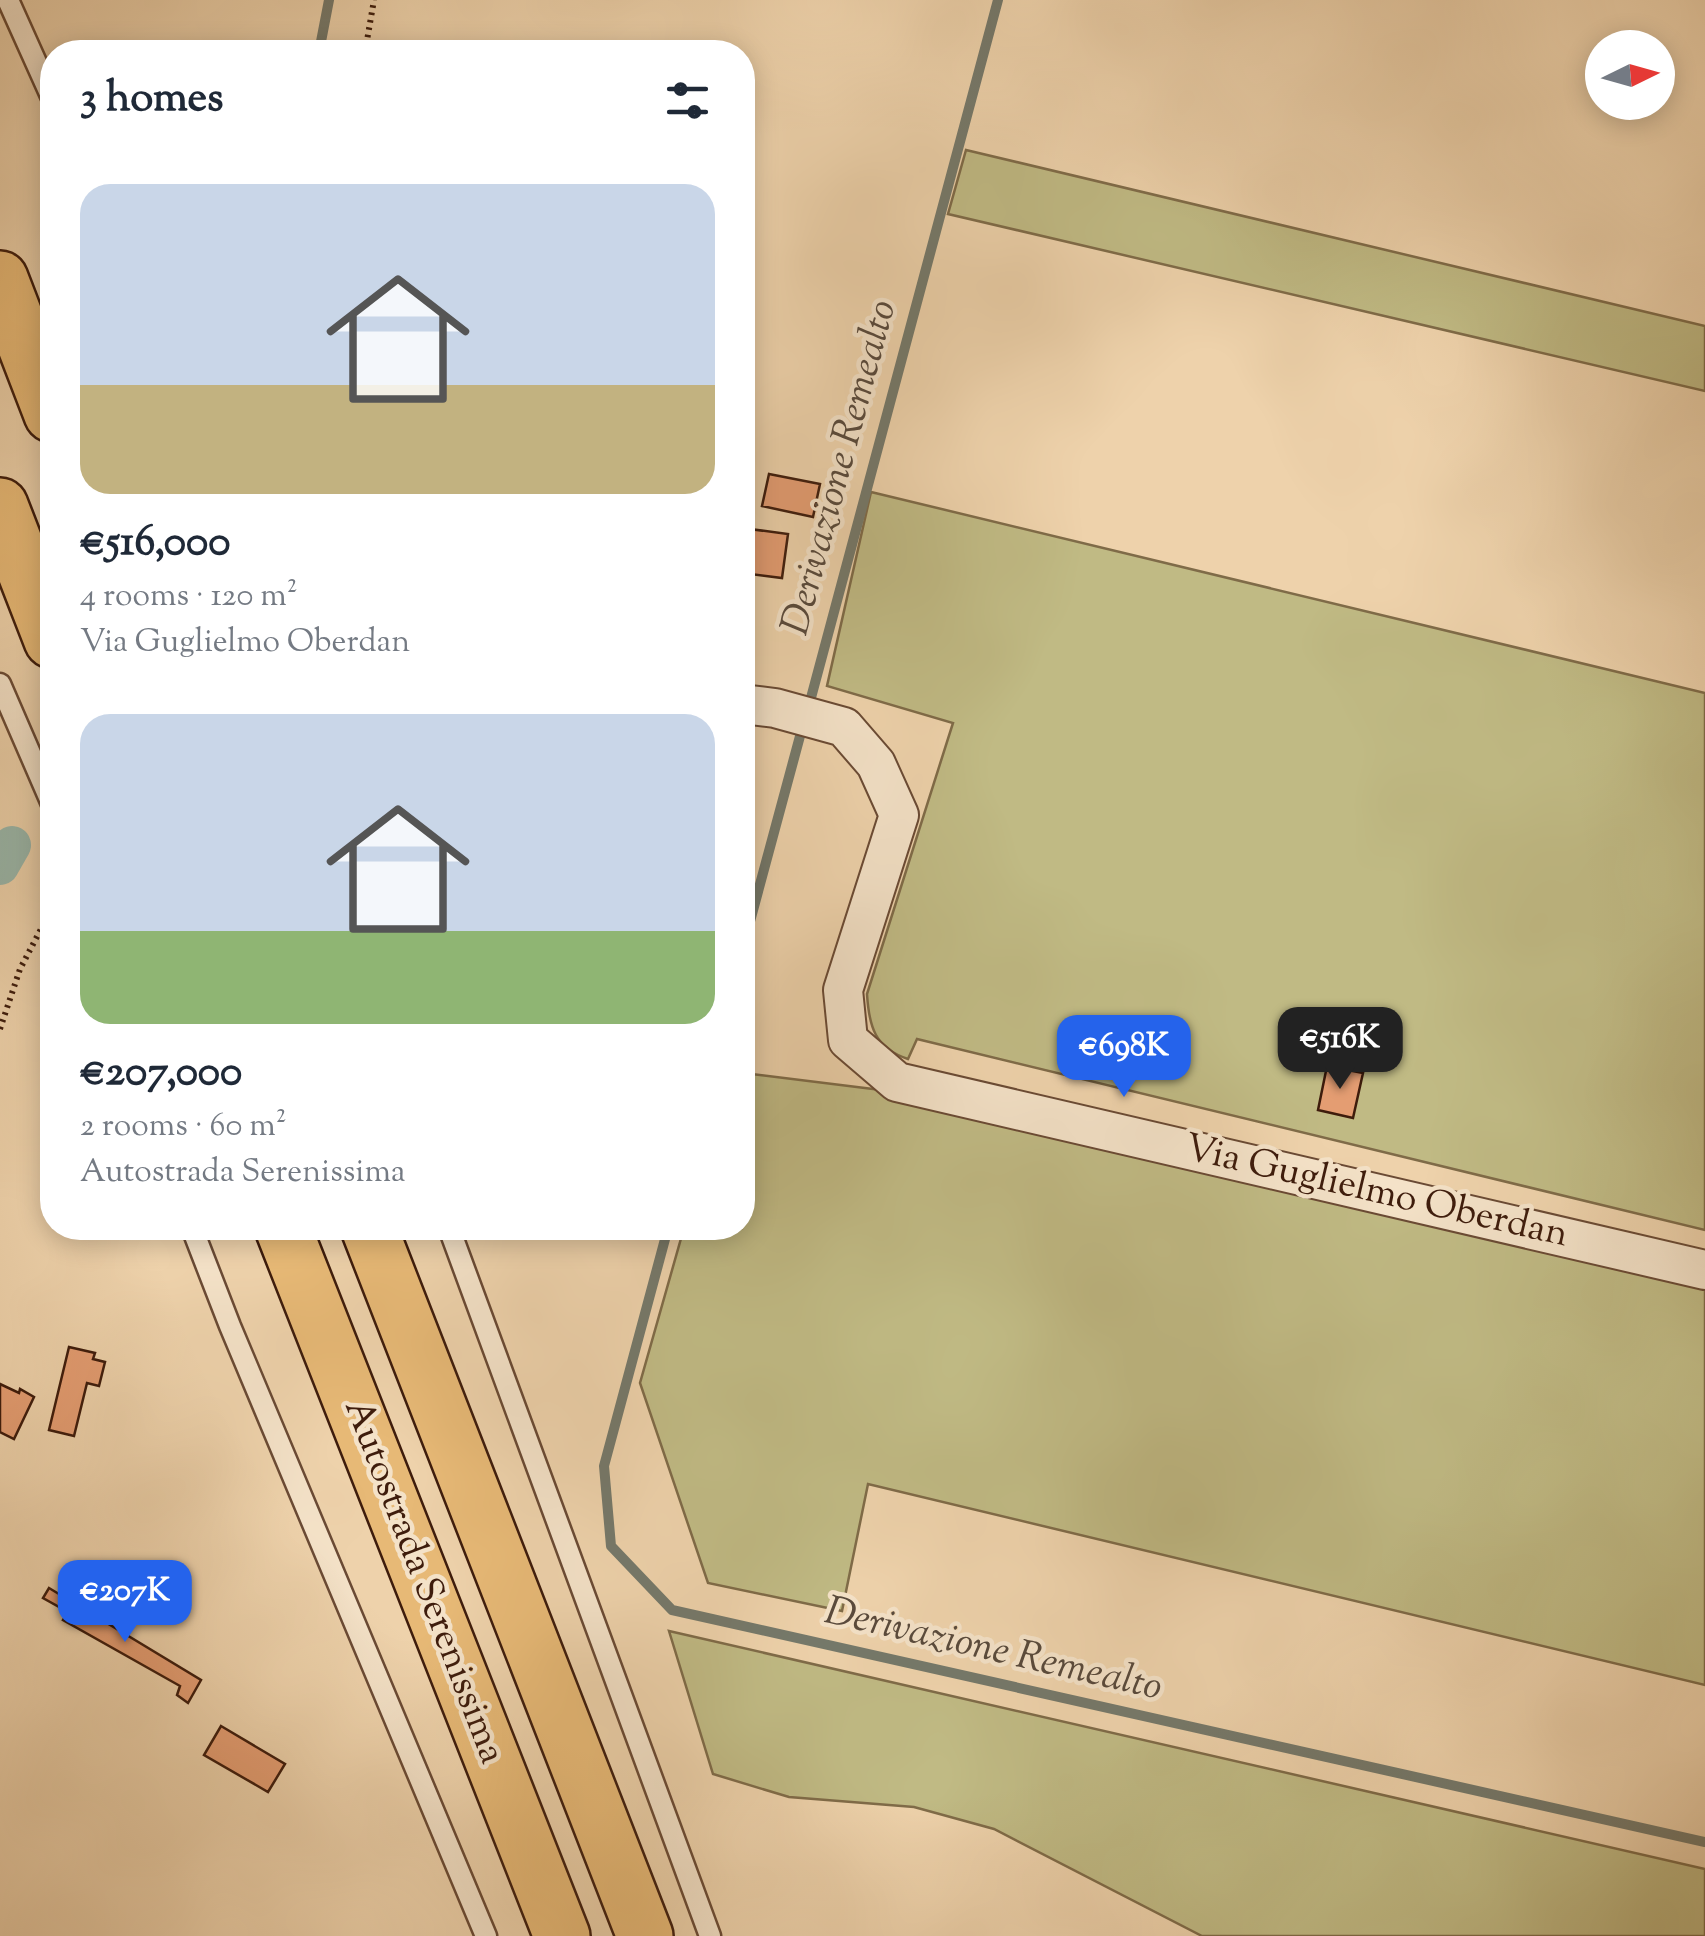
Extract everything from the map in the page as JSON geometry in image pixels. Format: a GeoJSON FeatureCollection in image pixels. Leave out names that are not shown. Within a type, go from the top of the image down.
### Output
{"type":"FeatureCollection","features":[{"type":"Feature","properties":{"kind":"highway"},"geometry":{"type":"LineString","coordinates":[[0,279],[40,383]]}},
{"type":"Feature","properties":{"kind":"highway"},"geometry":{"type":"LineString","coordinates":[[0,506],[40,609]]}},
{"type":"Feature","properties":{"kind":"highway","name":"Autostrada Serenissima"},"geometry":{"type":"LineString","coordinates":[[288,1240],[562,1936]]}},
{"type":"Feature","properties":{"kind":"highway","name":"Autostrada Serenissima"},"geometry":{"type":"LineString","coordinates":[[374,1240],[644,1936]]}},
{"type":"Feature","properties":{"kind":"street","name":"Via Guglielmo Oberdan"},"geometry":{"type":"LineString","coordinates":[[758,706],[844,727],[876,764],[898,815],[843,990],[848,1040],[897,1082],[1705,1270]]}},
{"type":"Feature","properties":{"kind":"lane"},"geometry":{"type":"LineString","coordinates":[[8,0],[40,71]]}},
{"type":"Feature","properties":{"kind":"lane"},"geometry":{"type":"LineString","coordinates":[[0,684],[40,776]]}},
{"type":"Feature","properties":{"kind":"lane"},"geometry":{"type":"LineString","coordinates":[[197,1240],[486,1936]]}},
{"type":"Feature","properties":{"kind":"lane"},"geometry":{"type":"LineString","coordinates":[[453,1240],[710,1936]]}},
{"type":"Feature","properties":{"kind":"path"},"geometry":{"type":"LineString","coordinates":[[367,40],[374,0]]}},
{"type":"Feature","properties":{"kind":"path"},"geometry":{"type":"LineString","coordinates":[[0,1028],[20,969],[40,931]]}},
{"type":"Feature","properties":{"kind":"shaded area"},"geometry":{"type":"Polygon","coordinates":[[[966,150],[1705,326],[1705,391],[948,214],[966,150]]]}},
{"type":"Feature","properties":{"kind":"shaded area"},"geometry":{"type":"Polygon","coordinates":[[[871,492],[1705,693],[1705,1230],[917,1039],[908,1059],[888,1049],[872,1026],[867,994],[953,723],[827,686],[871,492]]]}},
{"type":"Feature","properties":{"kind":"shaded area"},"geometry":{"type":"Polygon","coordinates":[[[755,1074],[881,1090],[1705,1282],[1705,1685],[868,1484],[842,1611],[708,1583],[640,1383],[681,1240],[755,1240],[755,1074]]]}},
{"type":"Feature","properties":{"kind":"shaded area"},"geometry":{"type":"Polygon","coordinates":[[[669,1631],[1705,1869],[1705,1936],[1202,1936],[994,1829],[914,1807],[789,1797],[713,1774],[669,1631]]]}},
{"type":"Feature","properties":{"kind":"building"},"geometry":{"type":"Polygon","coordinates":[[[769,474],[820,484],[813,517],[762,506],[769,474]]]}},
{"type":"Feature","properties":{"kind":"building"},"geometry":{"type":"Polygon","coordinates":[[[755,530],[788,534],[782,578],[755,575],[755,530]]]}},
{"type":"Feature","properties":{"kind":"building"},"geometry":{"type":"Polygon","coordinates":[[[1327,1066],[1363,1073],[1353,1118],[1318,1110],[1327,1066]]]}},
{"type":"Feature","properties":{"kind":"building"},"geometry":{"type":"Polygon","coordinates":[[[69,1347],[95,1353],[93,1359],[105,1362],[99,1386],[87,1383],[74,1436],[49,1430],[69,1347]]]}},
{"type":"Feature","properties":{"kind":"building"},"geometry":{"type":"Polygon","coordinates":[[[0,1384],[34,1397],[14,1439],[0,1432],[0,1384]]]}},
{"type":"Feature","properties":{"kind":"building"},"geometry":{"type":"Polygon","coordinates":[[[49,1588],[201,1680],[188,1703],[177,1695],[180,1686],[63,1620],[68,1612],[43,1598],[49,1588]]]}},
{"type":"Feature","properties":{"kind":"building"},"geometry":{"type":"Polygon","coordinates":[[[221,1726],[285,1764],[268,1792],[204,1755],[221,1726]]]}},
{"type":"Feature","properties":{"kind":"waterway"},"geometry":{"type":"LineString","coordinates":[[321,40],[329,0]]}},
{"type":"Feature","properties":{"kind":"waterway","name":"Derivazione Remealto"},"geometry":{"type":"LineString","coordinates":[[808,709],[998,0]]}},
{"type":"Feature","properties":{"kind":"waterway","name":"Derivazione Remealto"},"geometry":{"type":"LineString","coordinates":[[755,903],[803,725]]}},
{"type":"Feature","properties":{"kind":"waterway"},"geometry":{"type":"LineString","coordinates":[[0,866],[12,845]]}},
{"type":"Feature","properties":{"kind":"waterway","name":"Derivazione Remealto"},"geometry":{"type":"LineString","coordinates":[[665,1240],[604,1466],[611,1546],[672,1610],[1705,1842]]}}]}
